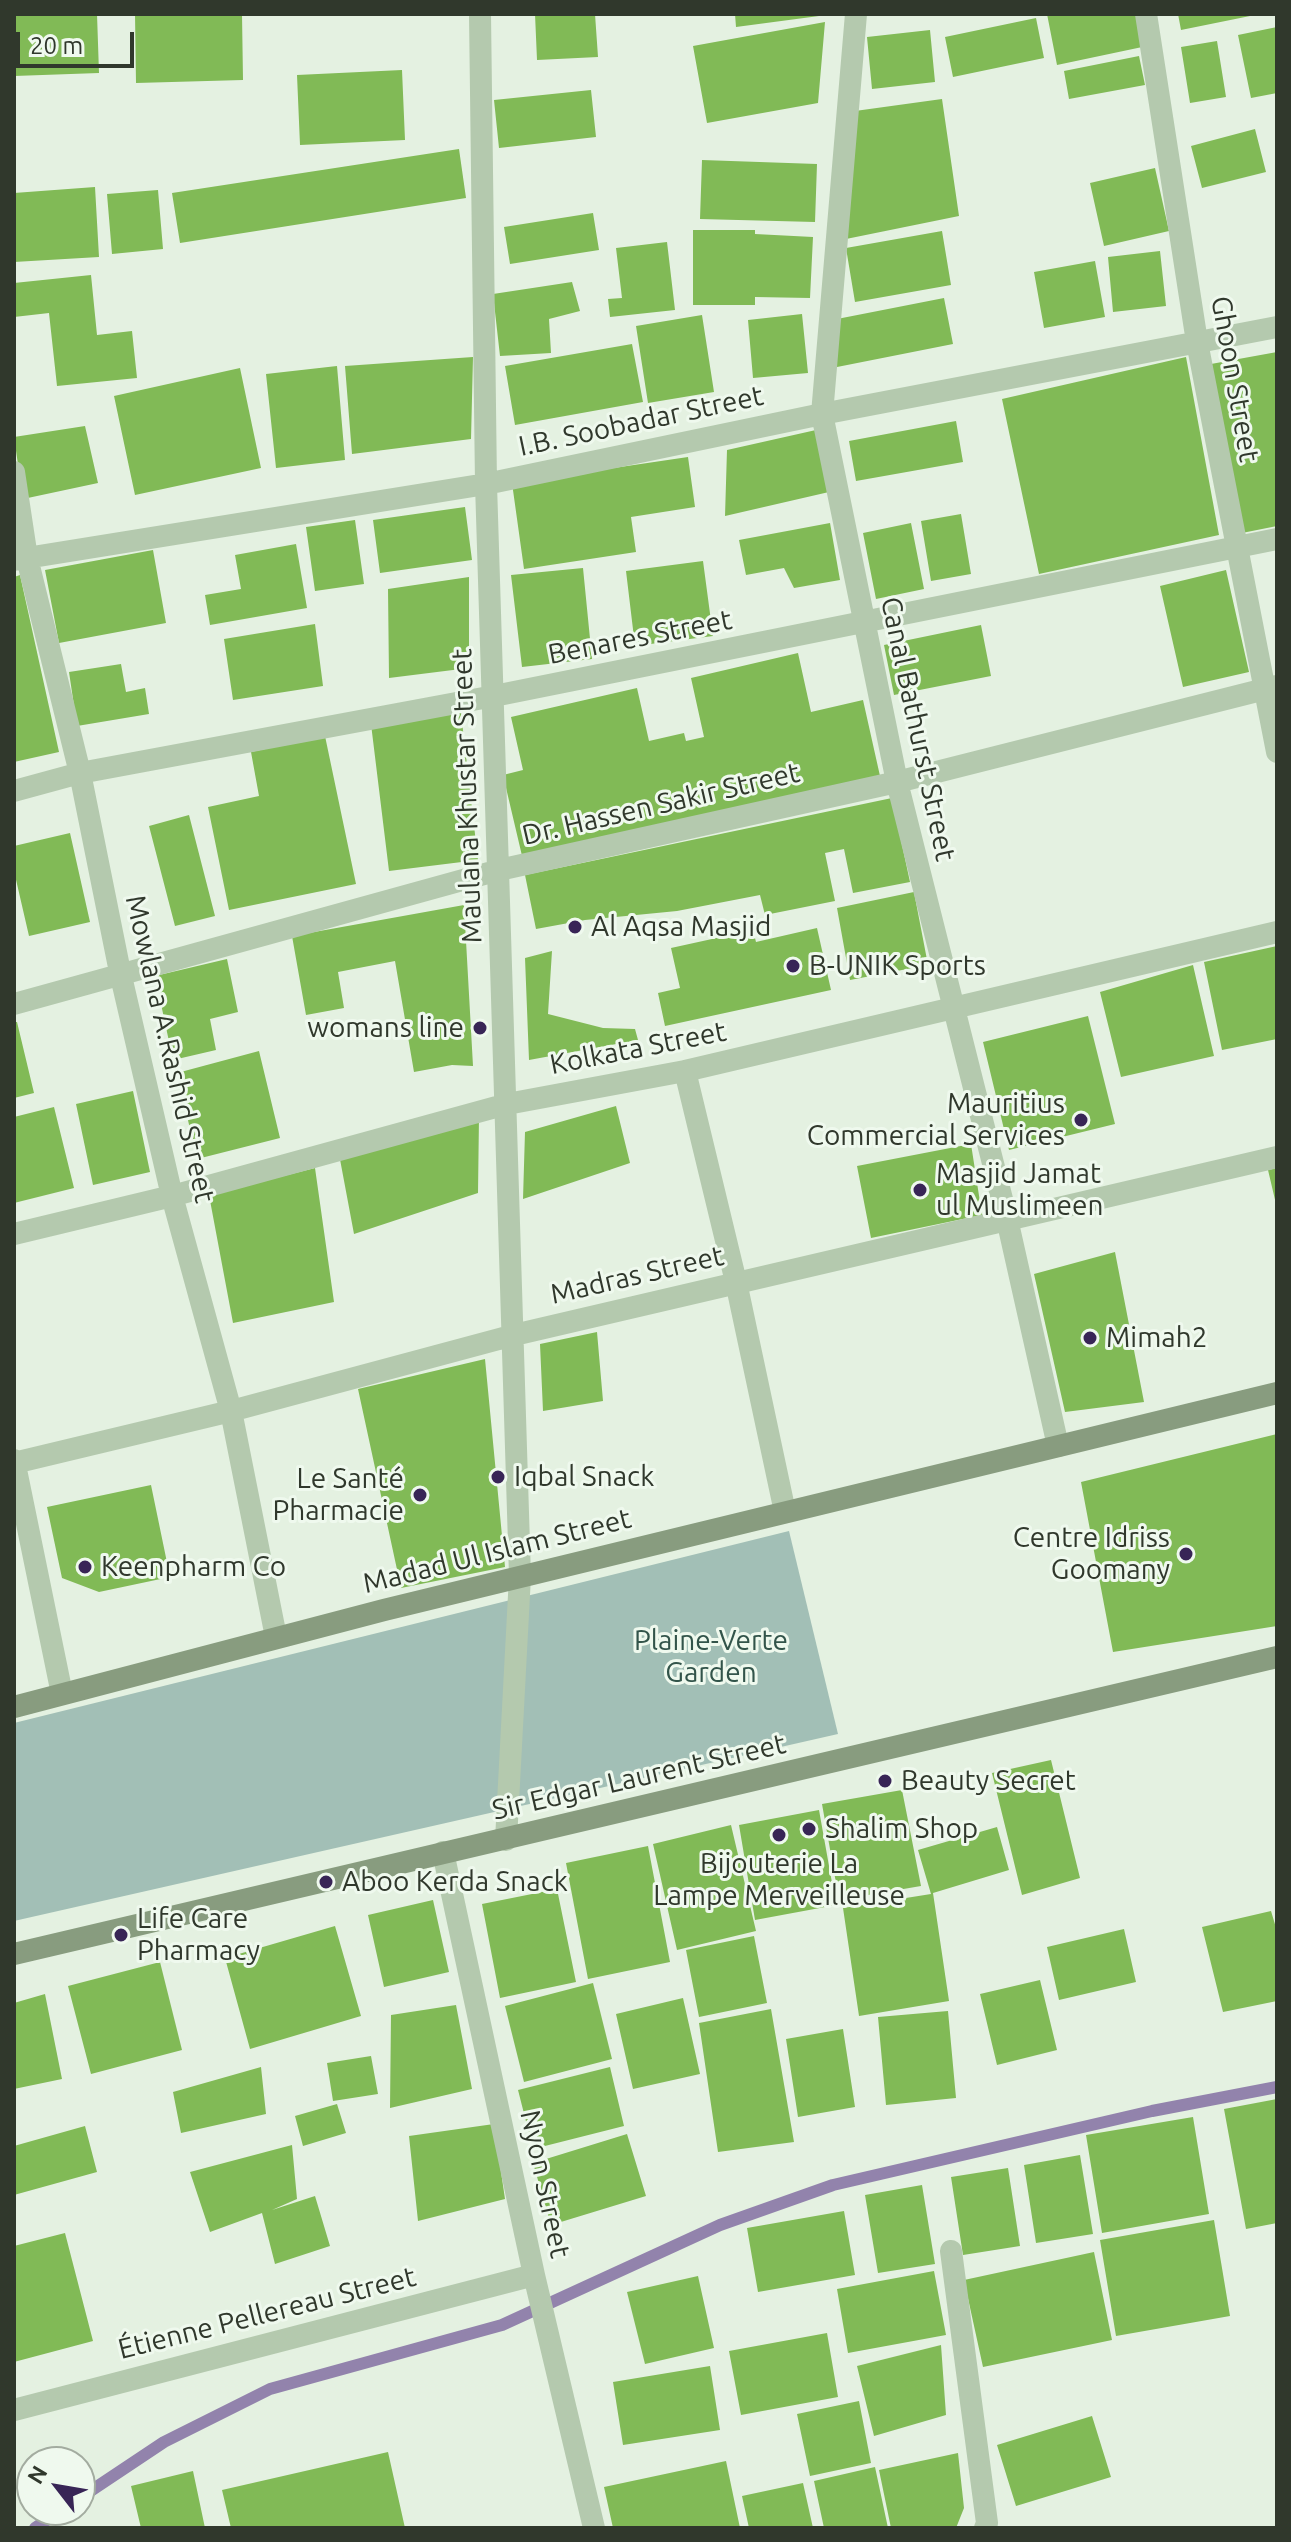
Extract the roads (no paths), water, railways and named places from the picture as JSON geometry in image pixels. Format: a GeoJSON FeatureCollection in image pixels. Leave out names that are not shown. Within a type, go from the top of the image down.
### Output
{"type":"FeatureCollection","features":[{"type":"Feature","properties":{"kind":"main road","name":"Madad Ul Islam Street"},"geometry":{"type":"LineString","coordinates":[[14,1707],[520,1576],[1277,1393]]}},
{"type":"Feature","properties":{"kind":"main road","name":"Sir Edgar Laurent Street"},"geometry":{"type":"LineString","coordinates":[[14,1954],[1277,1657]]}},
{"type":"Feature","properties":{"kind":"street","name":"Maulana Khustar Street"},"geometry":{"type":"LineString","coordinates":[[480,14],[486,484],[520,1576],[506,1840]]}},
{"type":"Feature","properties":{"kind":"street","name":"Canal Bathurst Street"},"geometry":{"type":"LineString","coordinates":[[856,14],[822,414],[897,782],[1007,1219],[1058,1446]]}},
{"type":"Feature","properties":{"kind":"street","name":"Ghoon Street"},"geometry":{"type":"LineString","coordinates":[[1146,14],[1197,342],[1235,548],[1271,688],[1277,752]]}},
{"type":"Feature","properties":{"kind":"street","name":"I.B. Soobadar Street"},"geometry":{"type":"LineString","coordinates":[[20,559],[486,484],[822,414],[1277,327]]}},
{"type":"Feature","properties":{"kind":"street","name":"Mowlana A.Rashid Street"},"geometry":{"type":"LineString","coordinates":[[14,472],[20,559],[80,773],[120,972],[172,1196],[231,1411],[276,1637]]}},
{"type":"Feature","properties":{"kind":"street","name":"Benares Street"},"geometry":{"type":"LineString","coordinates":[[14,791],[80,773],[494,696],[1277,539]]}},
{"type":"Feature","properties":{"kind":"street","name":"Dr. Hassen Sakir Street"},"geometry":{"type":"LineString","coordinates":[[14,1004],[120,972],[499,870],[897,782],[1271,688]]}},
{"type":"Feature","properties":{"kind":"street","name":"Kolkata Street"},"geometry":{"type":"LineString","coordinates":[[14,1234],[172,1196],[507,1104],[685,1071],[951,1006],[1277,932]]}},
{"type":"Feature","properties":{"kind":"street"},"geometry":{"type":"LineString","coordinates":[[685,1071],[736,1282],[785,1512]]}},
{"type":"Feature","properties":{"kind":"street","name":"Madras Street"},"geometry":{"type":"LineString","coordinates":[[14,1462],[231,1411],[514,1335],[1277,1157]]}},
{"type":"Feature","properties":{"kind":"street"},"geometry":{"type":"LineString","coordinates":[[14,1462],[62,1694]]}},
{"type":"Feature","properties":{"kind":"street","name":"Nyon Street"},"geometry":{"type":"LineString","coordinates":[[443,1852],[534,2275],[594,2528]]}},
{"type":"Feature","properties":{"kind":"street"},"geometry":{"type":"LineString","coordinates":[[951,2251],[987,2523],[985,2528]]}},
{"type":"Feature","properties":{"kind":"street","name":"Étienne Pellereau Street"},"geometry":{"type":"LineString","coordinates":[[14,2410],[534,2275]]}},
{"type":"Feature","properties":{"kind":"waterway"},"geometry":{"type":"LineString","coordinates":[[96,2487],[164,2442],[270,2389],[502,2325],[720,2225],[833,2185],[1152,2111],[1277,2087]]}},
{"type":"Feature","properties":{"kind":"place","name":"Al Aqsa Masjid"},"geometry":{"type":"Point","coordinates":[575,927]}},
{"type":"Feature","properties":{"kind":"place","name":"B-UNIK Sports"},"geometry":{"type":"Point","coordinates":[793,966]}},
{"type":"Feature","properties":{"kind":"place","name":"womans line"},"geometry":{"type":"Point","coordinates":[480,1028]}},
{"type":"Feature","properties":{"kind":"place","name":"Mauritius Commercial Services"},"geometry":{"type":"Point","coordinates":[1081,1120]}},
{"type":"Feature","properties":{"kind":"place","name":"Masjid Jamat ul Muslimeen"},"geometry":{"type":"Point","coordinates":[920,1190]}},
{"type":"Feature","properties":{"kind":"place","name":"Mimah2"},"geometry":{"type":"Point","coordinates":[1090,1338]}},
{"type":"Feature","properties":{"kind":"place","name":"Iqbal Snack"},"geometry":{"type":"Point","coordinates":[498,1477]}},
{"type":"Feature","properties":{"kind":"place","name":"Le Santé Pharmacie"},"geometry":{"type":"Point","coordinates":[420,1495]}},
{"type":"Feature","properties":{"kind":"place","name":"Centre Idriss Goomany"},"geometry":{"type":"Point","coordinates":[1186,1554]}},
{"type":"Feature","properties":{"kind":"place","name":"Keenpharm Co"},"geometry":{"type":"Point","coordinates":[85,1567]}},
{"type":"Feature","properties":{"kind":"place","name":"Beauty Secret"},"geometry":{"type":"Point","coordinates":[885,1781]}},
{"type":"Feature","properties":{"kind":"place","name":"Shalim Shop"},"geometry":{"type":"Point","coordinates":[809,1829]}},
{"type":"Feature","properties":{"kind":"place","name":"Bijouterie La Lampe Merveilleuse"},"geometry":{"type":"Point","coordinates":[779,1835]}},
{"type":"Feature","properties":{"kind":"place","name":"Aboo Kerda Snack"},"geometry":{"type":"Point","coordinates":[326,1882]}},
{"type":"Feature","properties":{"kind":"place","name":"Life Care Pharmacy"},"geometry":{"type":"Point","coordinates":[121,1935]}},
{"type":"Feature","properties":{"kind":"park label","name":"Plaine-Verte Garden"},"geometry":{"type":"Point","coordinates":[711,1657]}}]}
